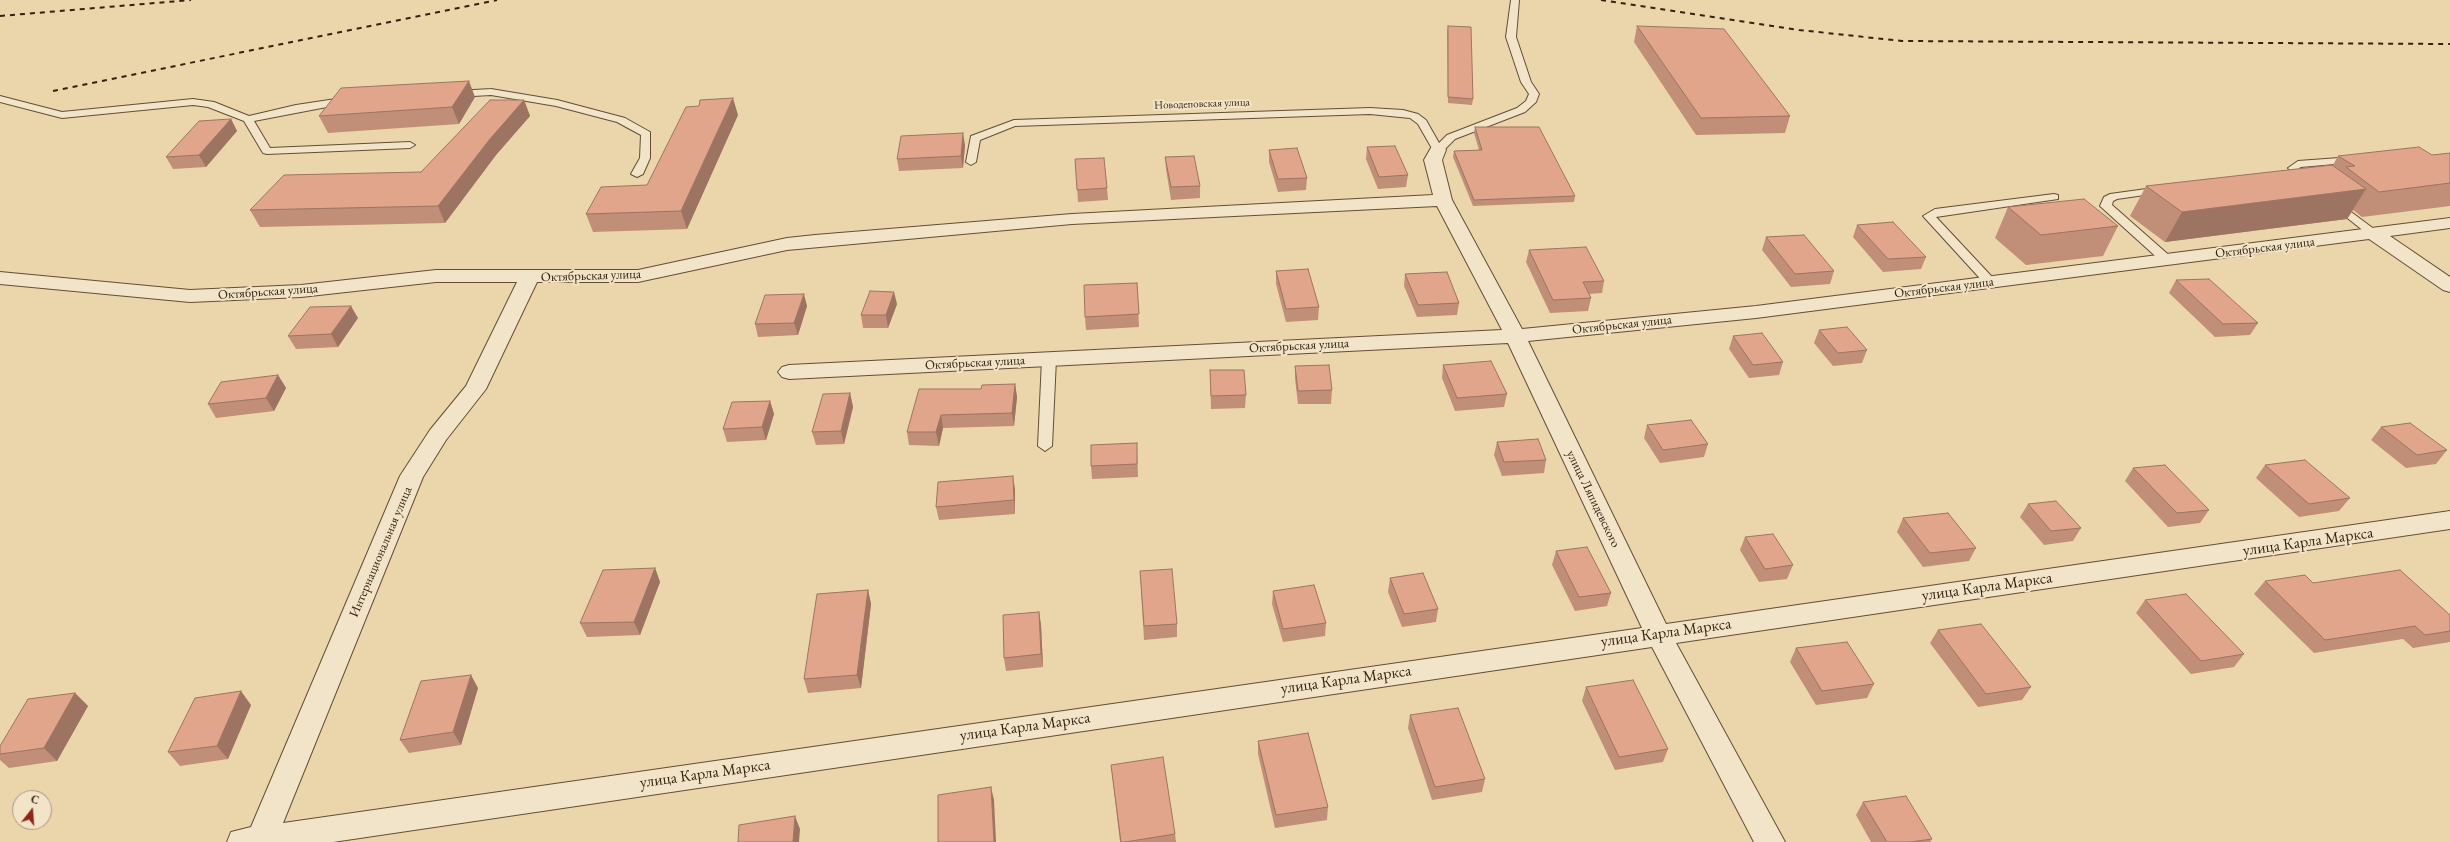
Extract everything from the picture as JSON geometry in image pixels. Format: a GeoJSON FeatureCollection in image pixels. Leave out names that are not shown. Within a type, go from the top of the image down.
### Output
{"type":"FeatureCollection","features":[{"type":"Feature","properties":{"kind":"street","name":"улица Ляпидевского"},"geometry":{"type":"LineString","coordinates":[[1438,150],[1433,160],[1434,169],[1443,200],[1514,336],[1658,634],[1770,842]]}},
{"type":"Feature","properties":{"kind":"street","name":"Октябрьская улица"},"geometry":{"type":"LineString","coordinates":[[0,278],[190,296],[301,291],[436,276],[528,278],[638,276],[786,244],[823,240],[1072,219],[1443,200]]}},
{"type":"Feature","properties":{"kind":"street","name":"Октябрьская улица"},"geometry":{"type":"LineString","coordinates":[[789,372],[1514,336],[1756,312],[2374,234],[2450,223]]}},
{"type":"Feature","properties":{"kind":"street"},"geometry":{"type":"LineString","coordinates":[[2374,234],[2450,286]]}},
{"type":"Feature","properties":{"kind":"street","name":"Интернациональная улица"},"geometry":{"type":"LineString","coordinates":[[254,841],[412,476],[438,435],[475,389],[528,278]]}},
{"type":"Feature","properties":{"kind":"street","name":"улица Карла Маркса"},"geometry":{"type":"LineString","coordinates":[[254,841],[1658,634],[2450,520]]}},
{"type":"Feature","properties":{"kind":"lane"},"geometry":{"type":"LineString","coordinates":[[1438,150],[1451,137],[1520,110],[1531,102],[1534,94],[1526,82],[1511,37],[1515,0]]}},
{"type":"Feature","properties":{"kind":"lane"},"geometry":{"type":"LineString","coordinates":[[445,95],[491,92],[557,102],[621,120],[646,134],[645,158],[637,174]]}},
{"type":"Feature","properties":{"kind":"lane"},"geometry":{"type":"LineString","coordinates":[[0,99],[62,115],[193,102],[210,104],[248,119],[296,108],[359,100]]}},
{"type":"Feature","properties":{"kind":"lane","name":"Новодеповская улица"},"geometry":{"type":"LineString","coordinates":[[971,162],[975,138],[1014,122],[1370,111],[1391,112],[1414,116],[1422,122],[1438,150]]}},
{"type":"Feature","properties":{"kind":"lane"},"geometry":{"type":"LineString","coordinates":[[248,119],[267,151],[410,145]]}},
{"type":"Feature","properties":{"kind":"lane"},"geometry":{"type":"LineString","coordinates":[[2315,188],[2297,174],[2293,168],[2298,164],[2365,159]]}},
{"type":"Feature","properties":{"kind":"lane"},"geometry":{"type":"LineString","coordinates":[[2282,176],[2297,174]]}},
{"type":"Feature","properties":{"kind":"lane"},"geometry":{"type":"LineString","coordinates":[[2167,260],[2106,206],[2108,199],[2114,196],[2175,189]]}},
{"type":"Feature","properties":{"kind":"lane"},"geometry":{"type":"LineString","coordinates":[[1990,282],[1929,216],[1935,212],[2054,197]]}},
{"type":"Feature","properties":{"kind":"lane"},"geometry":{"type":"LineString","coordinates":[[2326,197],[2374,234]]}},
{"type":"Feature","properties":{"kind":"lane"},"geometry":{"type":"LineString","coordinates":[[1044,446],[1048,359]]}},
{"type":"Feature","properties":{"kind":"building"},"geometry":{"type":"Polygon","coordinates":[[[1448,26],[1471,27],[1473,99],[1448,97],[1448,26]]]}},
{"type":"Feature","properties":{"kind":"building"},"geometry":{"type":"Polygon","coordinates":[[[1637,26],[1724,29],[1790,116],[1701,118],[1637,26]]]}},
{"type":"Feature","properties":{"kind":"building"},"geometry":{"type":"Polygon","coordinates":[[[469,81],[452,107],[319,116],[341,88],[469,81]]]}},
{"type":"Feature","properties":{"kind":"building"},"geometry":{"type":"Polygon","coordinates":[[[733,98],[681,211],[586,214],[601,187],[647,185],[686,107],[699,106],[700,100],[733,98]]]}},
{"type":"Feature","properties":{"kind":"building"},"geometry":{"type":"Polygon","coordinates":[[[490,100],[524,100],[490,139],[438,206],[250,210],[284,175],[421,172],[490,100]]]}},
{"type":"Feature","properties":{"kind":"building"},"geometry":{"type":"Polygon","coordinates":[[[231,119],[199,155],[166,157],[199,121],[231,119]]]}},
{"type":"Feature","properties":{"kind":"building"},"geometry":{"type":"Polygon","coordinates":[[[1475,127],[1539,127],[1575,196],[1474,200],[1454,151],[1482,150],[1475,127]]]}},
{"type":"Feature","properties":{"kind":"building"},"geometry":{"type":"Polygon","coordinates":[[[963,133],[961,156],[897,159],[901,136],[963,133]]]}},
{"type":"Feature","properties":{"kind":"building"},"geometry":{"type":"Polygon","coordinates":[[[1395,146],[1408,175],[1379,177],[1367,147],[1395,146]]]}},
{"type":"Feature","properties":{"kind":"building"},"geometry":{"type":"Polygon","coordinates":[[[2419,147],[2432,155],[2450,153],[2450,183],[2379,192],[2346,167],[2355,166],[2338,156],[2419,147]]]}},
{"type":"Feature","properties":{"kind":"building"},"geometry":{"type":"Polygon","coordinates":[[[1297,148],[1307,178],[1278,179],[1269,150],[1297,148]]]}},
{"type":"Feature","properties":{"kind":"building"},"geometry":{"type":"Polygon","coordinates":[[[1194,156],[1200,186],[1171,187],[1165,157],[1194,156]]]}},
{"type":"Feature","properties":{"kind":"building"},"geometry":{"type":"Polygon","coordinates":[[[1104,158],[1107,188],[1077,190],[1075,159],[1104,158]]]}},
{"type":"Feature","properties":{"kind":"building"},"geometry":{"type":"Polygon","coordinates":[[[2332,165],[2366,189],[2182,212],[2146,186],[2332,165]]]}},
{"type":"Feature","properties":{"kind":"building"},"geometry":{"type":"Polygon","coordinates":[[[2084,199],[2118,226],[2041,235],[2008,207],[2084,199]]]}},
{"type":"Feature","properties":{"kind":"building"},"geometry":{"type":"Polygon","coordinates":[[[1893,222],[1926,257],[1888,259],[1857,225],[1893,222]]]}},
{"type":"Feature","properties":{"kind":"building"},"geometry":{"type":"Polygon","coordinates":[[[1804,235],[1834,271],[1795,274],[1766,237],[1804,235]]]}},
{"type":"Feature","properties":{"kind":"building"},"geometry":{"type":"Polygon","coordinates":[[[1586,247],[1604,281],[1583,282],[1591,298],[1553,300],[1529,250],[1586,247]]]}},
{"type":"Feature","properties":{"kind":"building"},"geometry":{"type":"Polygon","coordinates":[[[1308,269],[1319,307],[1286,309],[1276,271],[1308,269]]]}},
{"type":"Feature","properties":{"kind":"building"},"geometry":{"type":"Polygon","coordinates":[[[1447,272],[1459,303],[1418,305],[1405,274],[1447,272]]]}},
{"type":"Feature","properties":{"kind":"building"},"geometry":{"type":"Polygon","coordinates":[[[2209,279],[2258,323],[2223,324],[2176,280],[2209,279]]]}},
{"type":"Feature","properties":{"kind":"building"},"geometry":{"type":"Polygon","coordinates":[[[1137,283],[1139,314],[1085,317],[1084,285],[1137,283]]]}},
{"type":"Feature","properties":{"kind":"building"},"geometry":{"type":"Polygon","coordinates":[[[870,291],[894,292],[886,315],[861,315],[870,291]]]}},
{"type":"Feature","properties":{"kind":"building"},"geometry":{"type":"Polygon","coordinates":[[[804,294],[794,323],[755,324],[765,295],[804,294]]]}},
{"type":"Feature","properties":{"kind":"building"},"geometry":{"type":"Polygon","coordinates":[[[351,306],[331,334],[288,336],[310,307],[351,306]]]}},
{"type":"Feature","properties":{"kind":"building"},"geometry":{"type":"Polygon","coordinates":[[[1847,327],[1867,350],[1838,353],[1819,330],[1847,327]]]}},
{"type":"Feature","properties":{"kind":"building"},"geometry":{"type":"Polygon","coordinates":[[[1762,333],[1783,362],[1753,365],[1733,336],[1762,333]]]}},
{"type":"Feature","properties":{"kind":"building"},"geometry":{"type":"Polygon","coordinates":[[[1491,361],[1507,394],[1457,398],[1443,365],[1491,361]]]}},
{"type":"Feature","properties":{"kind":"building"},"geometry":{"type":"Polygon","coordinates":[[[1329,365],[1332,390],[1298,391],[1295,366],[1329,365]]]}},
{"type":"Feature","properties":{"kind":"building"},"geometry":{"type":"Polygon","coordinates":[[[1210,370],[1244,370],[1246,395],[1211,396],[1210,370]]]}},
{"type":"Feature","properties":{"kind":"building"},"geometry":{"type":"Polygon","coordinates":[[[278,375],[266,398],[208,404],[221,382],[278,375]]]}},
{"type":"Feature","properties":{"kind":"building"},"geometry":{"type":"Polygon","coordinates":[[[1015,384],[1012,413],[941,415],[936,432],[907,432],[919,389],[981,389],[982,385],[1015,384]]]}},
{"type":"Feature","properties":{"kind":"building"},"geometry":{"type":"Polygon","coordinates":[[[850,393],[841,431],[812,432],[823,394],[850,393]]]}},
{"type":"Feature","properties":{"kind":"building"},"geometry":{"type":"Polygon","coordinates":[[[770,401],[762,427],[723,429],[732,402],[770,401]]]}},
{"type":"Feature","properties":{"kind":"building"},"geometry":{"type":"Polygon","coordinates":[[[1691,420],[1708,444],[1663,450],[1647,425],[1691,420]]]}},
{"type":"Feature","properties":{"kind":"building"},"geometry":{"type":"Polygon","coordinates":[[[2410,423],[2447,450],[2417,455],[2381,427],[2410,423]]]}},
{"type":"Feature","properties":{"kind":"building"},"geometry":{"type":"Polygon","coordinates":[[[1538,439],[1546,460],[1504,462],[1497,442],[1538,439]]]}},
{"type":"Feature","properties":{"kind":"building"},"geometry":{"type":"Polygon","coordinates":[[[1137,443],[1137,464],[1091,466],[1091,445],[1137,443]]]}},
{"type":"Feature","properties":{"kind":"building"},"geometry":{"type":"Polygon","coordinates":[[[2305,460],[2350,498],[2309,504],[2265,465],[2305,460]]]}},
{"type":"Feature","properties":{"kind":"building"},"geometry":{"type":"Polygon","coordinates":[[[2165,465],[2209,510],[2177,513],[2133,468],[2165,465]]]}},
{"type":"Feature","properties":{"kind":"building"},"geometry":{"type":"Polygon","coordinates":[[[1013,476],[1014,500],[936,507],[938,482],[1013,476]]]}},
{"type":"Feature","properties":{"kind":"building"},"geometry":{"type":"Polygon","coordinates":[[[2056,501],[2081,528],[2051,531],[2028,504],[2056,501]]]}},
{"type":"Feature","properties":{"kind":"building"},"geometry":{"type":"Polygon","coordinates":[[[1948,513],[1976,548],[1930,553],[1903,518],[1948,513]]]}},
{"type":"Feature","properties":{"kind":"building"},"geometry":{"type":"Polygon","coordinates":[[[1773,534],[1793,565],[1765,569],[1745,537],[1773,534]]]}},
{"type":"Feature","properties":{"kind":"building"},"geometry":{"type":"Polygon","coordinates":[[[1587,547],[1611,593],[1579,597],[1556,551],[1587,547]]]}},
{"type":"Feature","properties":{"kind":"building"},"geometry":{"type":"Polygon","coordinates":[[[655,568],[634,622],[580,623],[603,570],[655,568]]]}},
{"type":"Feature","properties":{"kind":"building"},"geometry":{"type":"Polygon","coordinates":[[[1172,569],[1177,624],[1144,626],[1140,571],[1172,569]]]}},
{"type":"Feature","properties":{"kind":"building"},"geometry":{"type":"Polygon","coordinates":[[[2400,570],[2450,615],[2450,631],[2425,635],[2415,626],[2325,640],[2265,581],[2305,575],[2313,583],[2400,570]]]}},
{"type":"Feature","properties":{"kind":"building"},"geometry":{"type":"Polygon","coordinates":[[[1423,573],[1438,609],[1404,614],[1390,578],[1423,573]]]}},
{"type":"Feature","properties":{"kind":"building"},"geometry":{"type":"Polygon","coordinates":[[[1314,585],[1326,623],[1283,629],[1273,591],[1314,585]]]}},
{"type":"Feature","properties":{"kind":"building"},"geometry":{"type":"Polygon","coordinates":[[[868,590],[857,675],[804,679],[817,594],[868,590]]]}},
{"type":"Feature","properties":{"kind":"building"},"geometry":{"type":"Polygon","coordinates":[[[2186,594],[2244,654],[2201,661],[2145,600],[2186,594]]]}},
{"type":"Feature","properties":{"kind":"building"},"geometry":{"type":"Polygon","coordinates":[[[1039,612],[1041,654],[1004,658],[1003,615],[1039,612]]]}},
{"type":"Feature","properties":{"kind":"building"},"geometry":{"type":"Polygon","coordinates":[[[1981,624],[2031,687],[1986,694],[1938,630],[1981,624]]]}},
{"type":"Feature","properties":{"kind":"building"},"geometry":{"type":"Polygon","coordinates":[[[1847,642],[1874,684],[1822,691],[1796,648],[1847,642]]]}},
{"type":"Feature","properties":{"kind":"building"},"geometry":{"type":"Polygon","coordinates":[[[471,675],[453,732],[400,740],[421,681],[471,675]]]}},
{"type":"Feature","properties":{"kind":"building"},"geometry":{"type":"Polygon","coordinates":[[[1633,680],[1668,749],[1619,757],[1586,687],[1633,680]]]}},
{"type":"Feature","properties":{"kind":"building"},"geometry":{"type":"Polygon","coordinates":[[[241,691],[217,746],[168,752],[195,698],[241,691]]]}},
{"type":"Feature","properties":{"kind":"building"},"geometry":{"type":"Polygon","coordinates":[[[75,693],[44,748],[0,754],[0,746],[28,699],[75,693]]]}},
{"type":"Feature","properties":{"kind":"building"},"geometry":{"type":"Polygon","coordinates":[[[1458,708],[1485,779],[1435,787],[1410,715],[1458,708]]]}},
{"type":"Feature","properties":{"kind":"building"},"geometry":{"type":"Polygon","coordinates":[[[1308,733],[1328,807],[1276,815],[1258,741],[1308,733]]]}},
{"type":"Feature","properties":{"kind":"building"},"geometry":{"type":"Polygon","coordinates":[[[1163,757],[1175,834],[1121,842],[1111,765],[1163,757]]]}},
{"type":"Feature","properties":{"kind":"building"},"geometry":{"type":"Polygon","coordinates":[[[991,787],[994,842],[938,842],[938,795],[991,787]]]}},
{"type":"Feature","properties":{"kind":"building"},"geometry":{"type":"Polygon","coordinates":[[[1906,796],[1932,839],[1910,842],[1887,842],[1863,802],[1906,796]]]}},
{"type":"Feature","properties":{"kind":"building"},"geometry":{"type":"Polygon","coordinates":[[[795,816],[793,842],[738,842],[739,825],[795,816]]]}},
{"type":"Feature","properties":{"kind":"railway"},"geometry":{"type":"LineString","coordinates":[[0,16],[191,0]]}},
{"type":"Feature","properties":{"kind":"railway"},"geometry":{"type":"LineString","coordinates":[[53,91],[497,0]]}},
{"type":"Feature","properties":{"kind":"railway"},"geometry":{"type":"LineString","coordinates":[[1601,0],[1799,30],[1902,41],[2450,44]]}}]}
